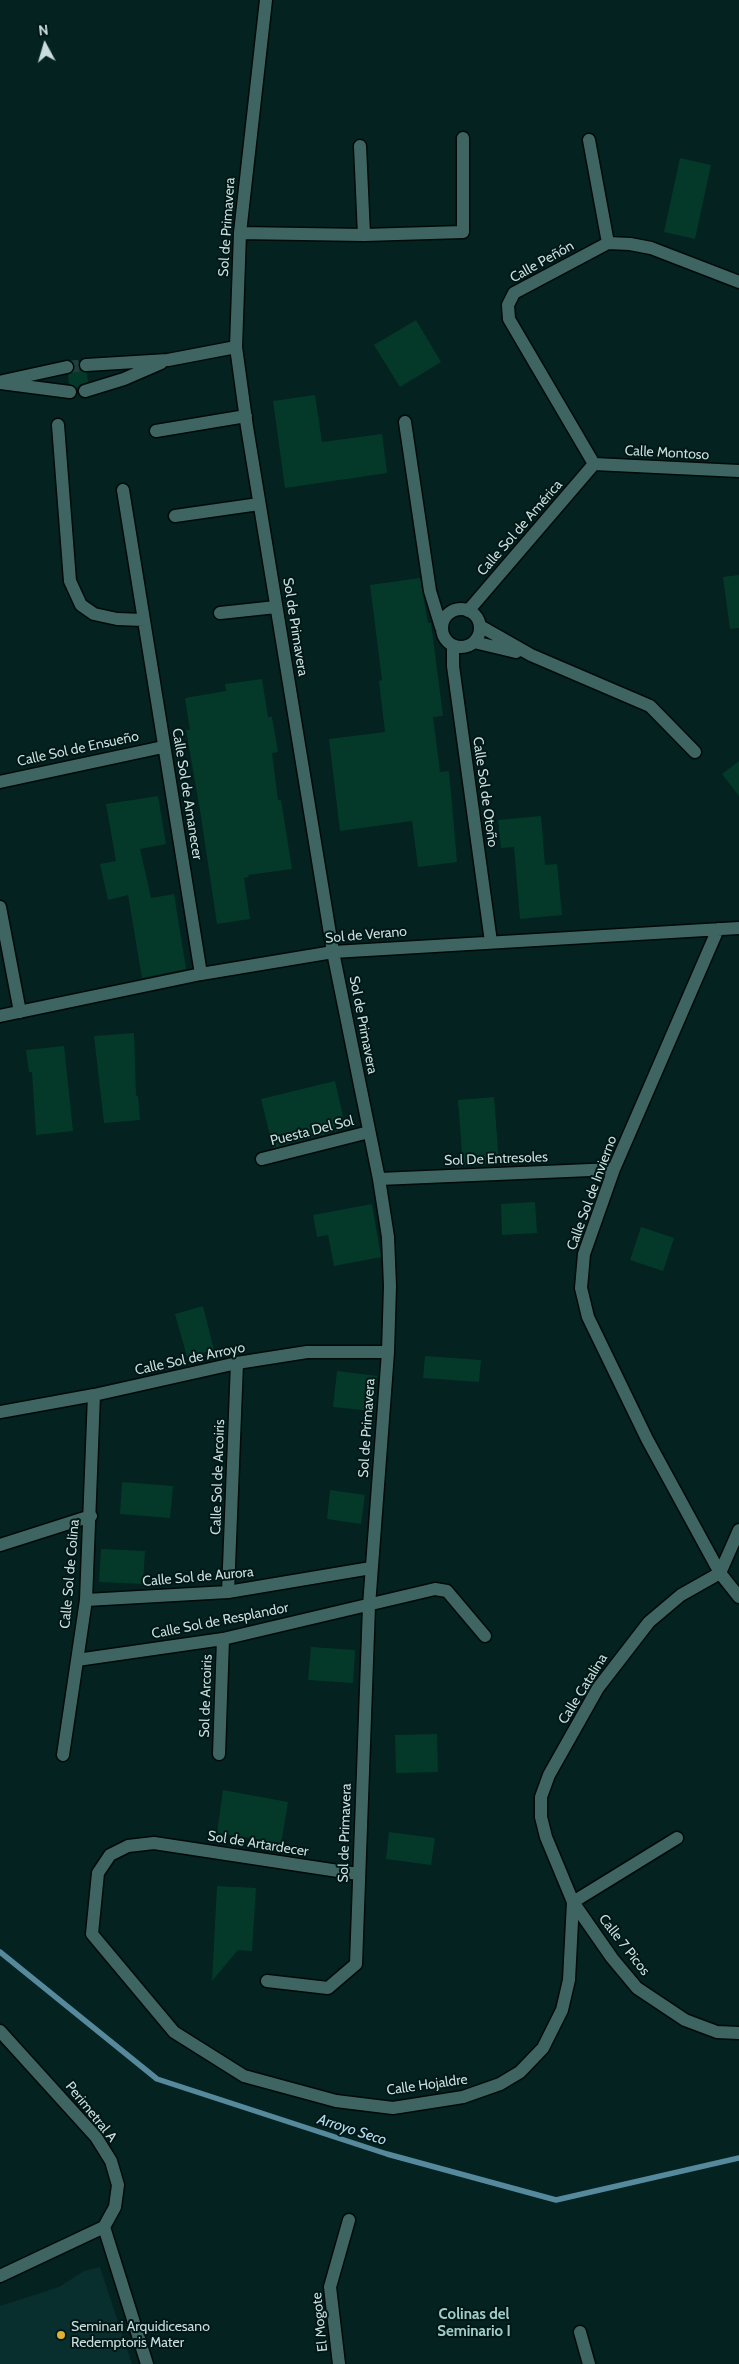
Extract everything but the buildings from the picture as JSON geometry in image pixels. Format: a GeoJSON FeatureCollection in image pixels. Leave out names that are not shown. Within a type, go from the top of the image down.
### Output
{"type":"FeatureCollection","features":[{"type":"Feature","properties":{"kind":"street","name":"Sol de Primavera"},"geometry":{"type":"LineString","coordinates":[[266,0],[240,233],[236,347],[259,504],[333,952],[379,1179],[388,1247],[390,1286],[388,1352],[369,1606],[356,1964],[328,1988],[267,1981]]}},
{"type":"Feature","properties":{"kind":"street"},"geometry":{"type":"LineString","coordinates":[[240,233],[364,235],[463,232],[463,138]]}},
{"type":"Feature","properties":{"kind":"street"},"geometry":{"type":"LineString","coordinates":[[589,140],[608,243],[630,244],[651,248],[739,282]]}},
{"type":"Feature","properties":{"kind":"street"},"geometry":{"type":"LineString","coordinates":[[360,146],[364,235]]}},
{"type":"Feature","properties":{"kind":"street","name":"Calle Peñón"},"geometry":{"type":"LineString","coordinates":[[594,464],[509,319],[508,305],[510,299],[520,289],[608,243]]}},
{"type":"Feature","properties":{"kind":"street"},"geometry":{"type":"LineString","coordinates":[[86,365],[168,360],[236,347]]}},
{"type":"Feature","properties":{"kind":"street"},"geometry":{"type":"LineString","coordinates":[[85,390],[124,379],[168,360]]}},
{"type":"Feature","properties":{"kind":"street"},"geometry":{"type":"LineString","coordinates":[[0,382],[66,367]]}},
{"type":"Feature","properties":{"kind":"street"},"geometry":{"type":"LineString","coordinates":[[0,382],[70,392]]}},
{"type":"Feature","properties":{"kind":"street"},"geometry":{"type":"LineString","coordinates":[[156,431],[246,416]]}},
{"type":"Feature","properties":{"kind":"street"},"geometry":{"type":"LineString","coordinates":[[405,422],[430,591],[444,638],[453,646],[466,647],[474,642],[480,633],[478,620],[468,611],[462,609],[450,612],[446,616],[442,627]]}},
{"type":"Feature","properties":{"kind":"street"},"geometry":{"type":"LineString","coordinates":[[58,425],[70,581],[81,604],[94,614],[116,619],[144,620]]}},
{"type":"Feature","properties":{"kind":"street","name":"Calle Montoso"},"geometry":{"type":"LineString","coordinates":[[594,464],[739,471]]}},
{"type":"Feature","properties":{"kind":"street","name":"Calle Sol de América"},"geometry":{"type":"LineString","coordinates":[[468,611],[594,464]]}},
{"type":"Feature","properties":{"kind":"street","name":"Calle Sol de Amanecer"},"geometry":{"type":"LineString","coordinates":[[123,490],[163,747],[202,974]]}},
{"type":"Feature","properties":{"kind":"street"},"geometry":{"type":"LineString","coordinates":[[175,516],[259,504]]}},
{"type":"Feature","properties":{"kind":"street"},"geometry":{"type":"LineString","coordinates":[[220,613],[276,607]]}},
{"type":"Feature","properties":{"kind":"street"},"geometry":{"type":"LineString","coordinates":[[480,626],[531,655],[650,706],[695,752]]}},
{"type":"Feature","properties":{"kind":"street"},"geometry":{"type":"LineString","coordinates":[[474,642],[531,655]]}},
{"type":"Feature","properties":{"kind":"street","name":"Calle Sol de Otoño"},"geometry":{"type":"LineString","coordinates":[[453,646],[453,666],[491,942]]}},
{"type":"Feature","properties":{"kind":"street","name":"Calle Sol de Ensueño"},"geometry":{"type":"LineString","coordinates":[[0,782],[163,747]]}},
{"type":"Feature","properties":{"kind":"street"},"geometry":{"type":"LineString","coordinates":[[0,907],[20,1012]]}},
{"type":"Feature","properties":{"kind":"street","name":"Sol de Verano"},"geometry":{"type":"LineString","coordinates":[[0,1016],[202,974],[333,952],[739,928]]}},
{"type":"Feature","properties":{"kind":"street","name":"Calle Sol de Invierno"},"geometry":{"type":"LineString","coordinates":[[718,929],[614,1169],[584,1254],[582,1288],[588,1317],[647,1439],[720,1573]]}},
{"type":"Feature","properties":{"kind":"street","name":"Puesta Del Sol"},"geometry":{"type":"LineString","coordinates":[[262,1159],[369,1132]]}},
{"type":"Feature","properties":{"kind":"street","name":"Sol De Entresoles"},"geometry":{"type":"LineString","coordinates":[[379,1179],[614,1169]]}},
{"type":"Feature","properties":{"kind":"street","name":"Calle Sol de Arroyo"},"geometry":{"type":"LineString","coordinates":[[0,1412],[94,1395],[237,1363],[307,1352],[388,1352]]}},
{"type":"Feature","properties":{"kind":"street","name":"Calle Sol de Arcoiris"},"geometry":{"type":"LineString","coordinates":[[228,1592],[237,1363]]}},
{"type":"Feature","properties":{"kind":"street","name":"Calle Sol de Colina"},"geometry":{"type":"LineString","coordinates":[[63,1755],[86,1600],[91,1516],[94,1395]]}},
{"type":"Feature","properties":{"kind":"street"},"geometry":{"type":"LineString","coordinates":[[0,1545],[91,1516]]}},
{"type":"Feature","properties":{"kind":"street"},"geometry":{"type":"LineString","coordinates":[[739,1530],[720,1573],[739,1597]]}},
{"type":"Feature","properties":{"kind":"street","name":"Calle Sol de Aurora"},"geometry":{"type":"LineString","coordinates":[[86,1600],[228,1592],[371,1568]]}},
{"type":"Feature","properties":{"kind":"street","name":"Calle Catalina"},"geometry":{"type":"LineString","coordinates":[[573,1902],[546,1837],[541,1818],[542,1797],[549,1775],[598,1688],[649,1622],[681,1595],[720,1573]]}},
{"type":"Feature","properties":{"kind":"street","name":"Calle Sol de Resplandor"},"geometry":{"type":"LineString","coordinates":[[77,1660],[223,1638],[441,1589],[447,1591],[486,1636]]}},
{"type":"Feature","properties":{"kind":"street","name":"Sol de Arcoiris"},"geometry":{"type":"LineString","coordinates":[[219,1754],[223,1638]]}},
{"type":"Feature","properties":{"kind":"street"},"geometry":{"type":"LineString","coordinates":[[573,1902],[677,1838]]}},
{"type":"Feature","properties":{"kind":"street","name":"Sol de Artardecer"},"geometry":{"type":"LineString","coordinates":[[92,1934],[98,1873],[110,1855],[128,1846],[154,1843],[358,1874]]}},
{"type":"Feature","properties":{"kind":"street","name":"Calle Hojaldre"},"geometry":{"type":"LineString","coordinates":[[92,1934],[174,2032],[244,2076],[336,2101],[393,2108],[463,2098],[500,2084],[520,2072],[543,2048],[562,2010],[569,1980],[573,1902]]}},
{"type":"Feature","properties":{"kind":"street","name":"Calle 7 Picos"},"geometry":{"type":"LineString","coordinates":[[573,1902],[612,1958],[637,1988],[685,2020],[717,2032],[739,2033]]}},
{"type":"Feature","properties":{"kind":"street","name":"Perimetral A"},"geometry":{"type":"LineString","coordinates":[[0,2031],[96,2137],[110,2161],[118,2185],[115,2207],[104,2227]]}},
{"type":"Feature","properties":{"kind":"street","name":"El Mogote"},"geometry":{"type":"LineString","coordinates":[[340,2364],[330,2287],[349,2220]]}},
{"type":"Feature","properties":{"kind":"street"},"geometry":{"type":"LineString","coordinates":[[0,2276],[104,2227],[147,2364]]}},
{"type":"Feature","properties":{"kind":"street"},"geometry":{"type":"LineString","coordinates":[[580,2332],[589,2364]]}},
{"type":"Feature","properties":{"kind":"shaded area","name":"Seminari Arquidicesano Redemptoris Mater"},"geometry":{"type":"Polygon","coordinates":[[[100,2267],[132,2364],[0,2364],[0,2306],[59,2287],[84,2271],[100,2267]]]}},
{"type":"Feature","properties":{"kind":"waterway","name":"Arroyo Seco"},"geometry":{"type":"LineString","coordinates":[[0,1952],[157,2079],[387,2154],[556,2200],[739,2158]]}},
{"type":"Feature","properties":{"kind":"tunnel"},"geometry":{"type":"LineString","coordinates":[[67,367],[86,365]]}},
{"type":"Feature","properties":{"kind":"place","name":"Seminari Arquidicesano Redemptoris Mater"},"geometry":{"type":"Point","coordinates":[61,2335]}},
{"type":"Feature","properties":{"kind":"district","name":"Colinas del Seminario I"},"geometry":{"type":"Point","coordinates":[474,2324]}}]}
